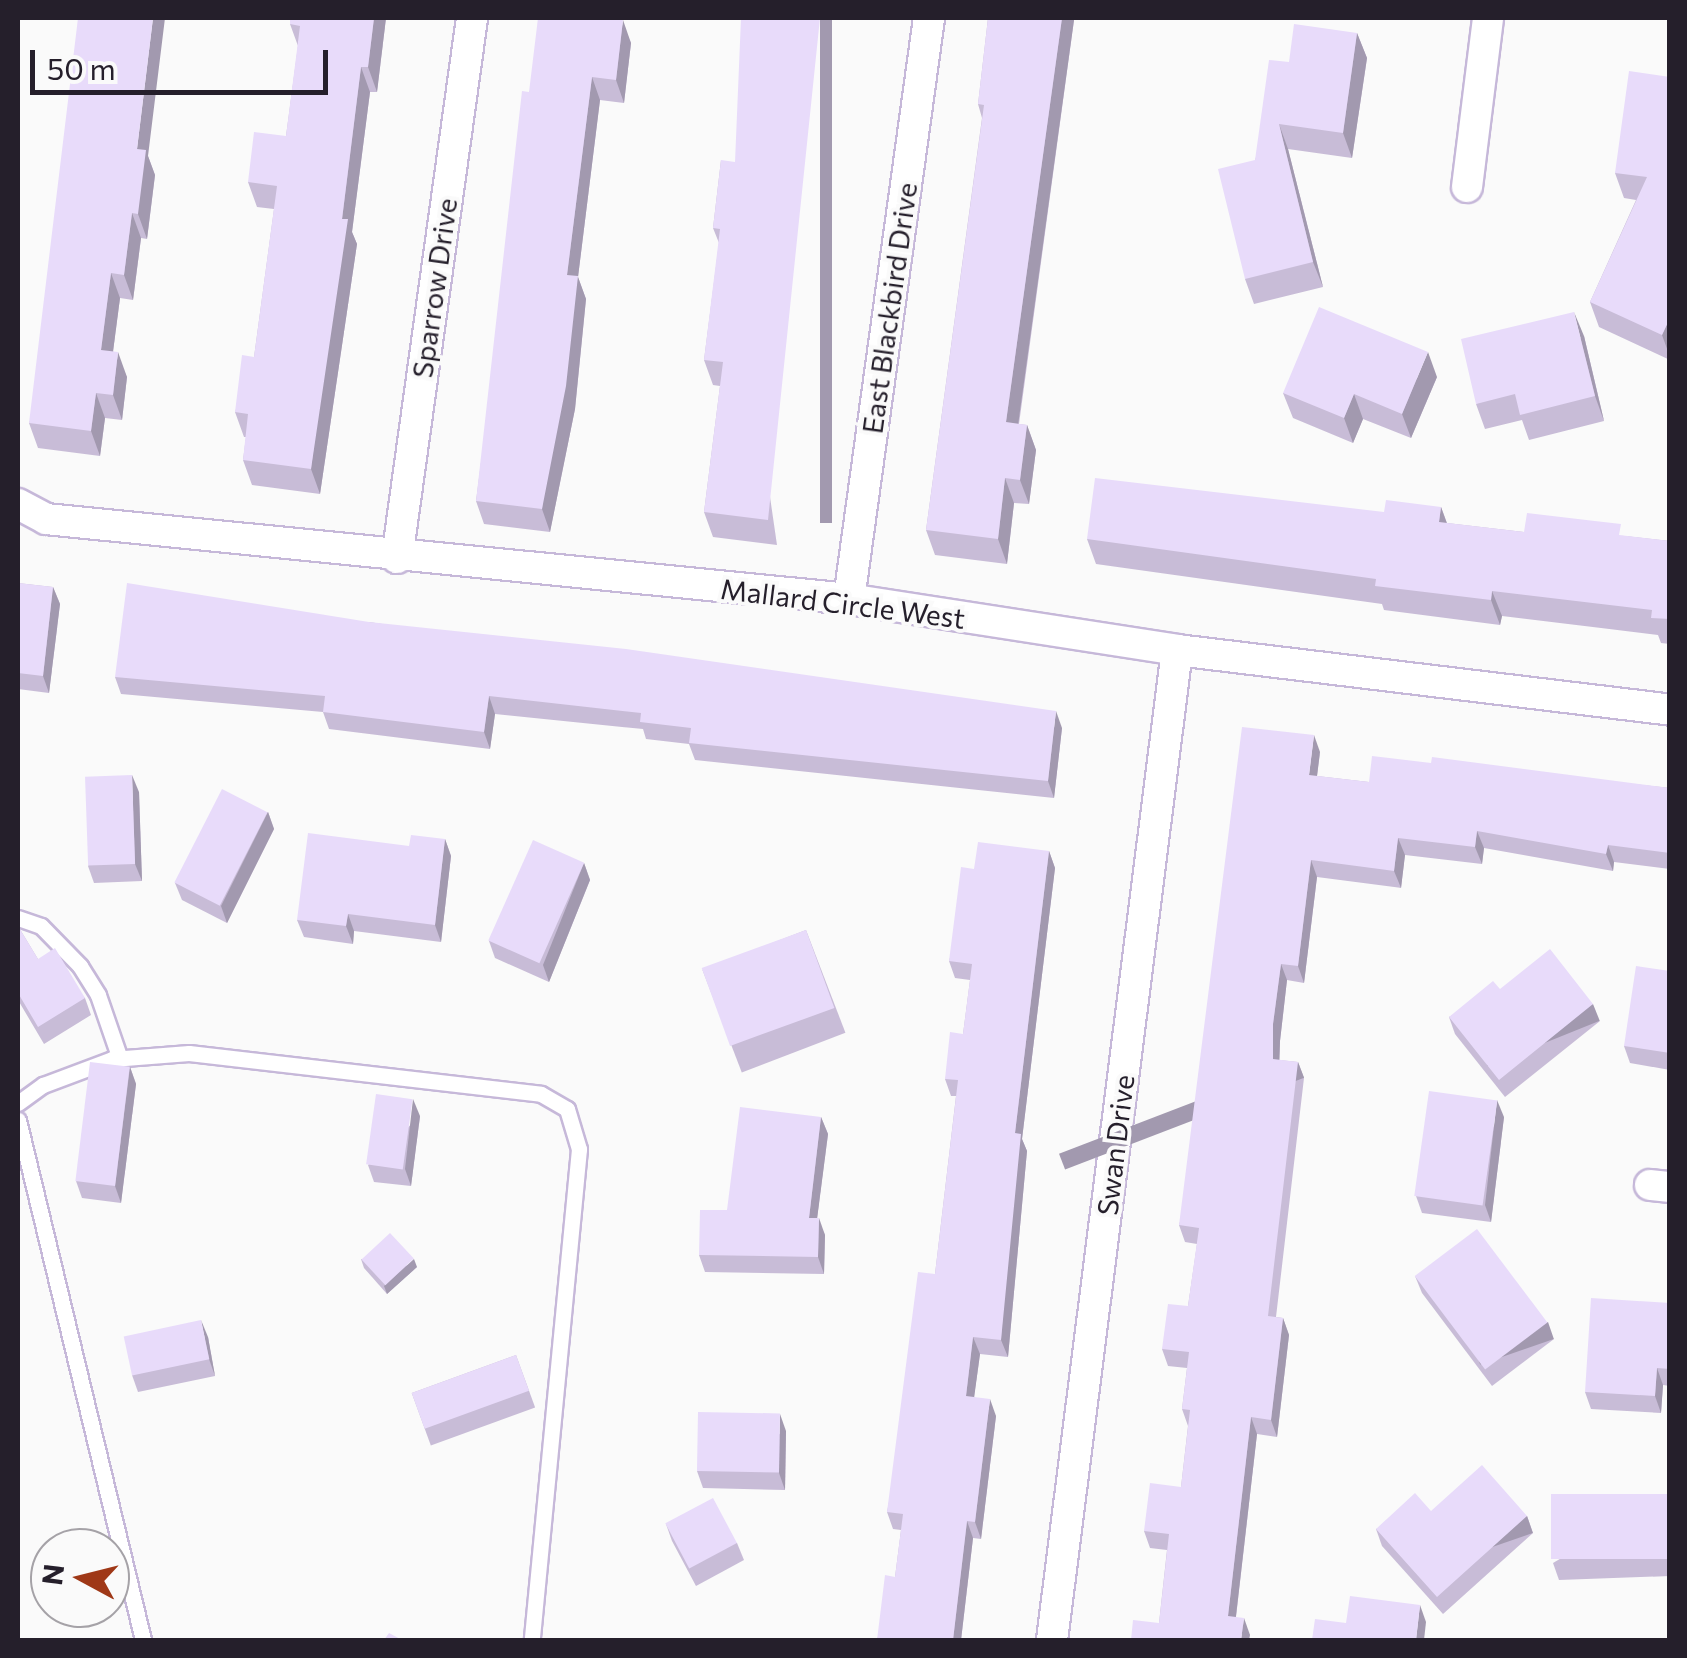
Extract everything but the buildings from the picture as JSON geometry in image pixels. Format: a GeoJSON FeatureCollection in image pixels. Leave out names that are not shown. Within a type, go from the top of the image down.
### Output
{"type":"FeatureCollection","features":[{"type":"Feature","properties":{"kind":"street","name":"Sparrow Drive"},"geometry":{"type":"LineString","coordinates":[[396,558],[472,18]]}},
{"type":"Feature","properties":{"kind":"street","name":"East Blackbird Drive"},"geometry":{"type":"LineString","coordinates":[[850,599],[929,18]]}},
{"type":"Feature","properties":{"kind":"street"},"geometry":{"type":"LineString","coordinates":[[1468,186],[1488,18]]}},
{"type":"Feature","properties":{"kind":"street","name":"Mallard Circle West"},"geometry":{"type":"LineString","coordinates":[[18,504],[46,519],[396,558],[850,599],[1177,650],[1670,710]]}},
{"type":"Feature","properties":{"kind":"street","name":"Swan Drive"},"geometry":{"type":"LineString","coordinates":[[1052,1640],[1177,650]]}},
{"type":"Feature","properties":{"kind":"lane"},"geometry":{"type":"LineString","coordinates":[[18,918],[41,926],[80,966],[98,995],[120,1058]]}},
{"type":"Feature","properties":{"kind":"lane"},"geometry":{"type":"LineString","coordinates":[[18,1103],[43,1085],[120,1058],[190,1053],[541,1094],[568,1110],[578,1149],[532,1640]]}},
{"type":"Feature","properties":{"kind":"lane"},"geometry":{"type":"LineString","coordinates":[[18,1120],[143,1640]]}}]}
